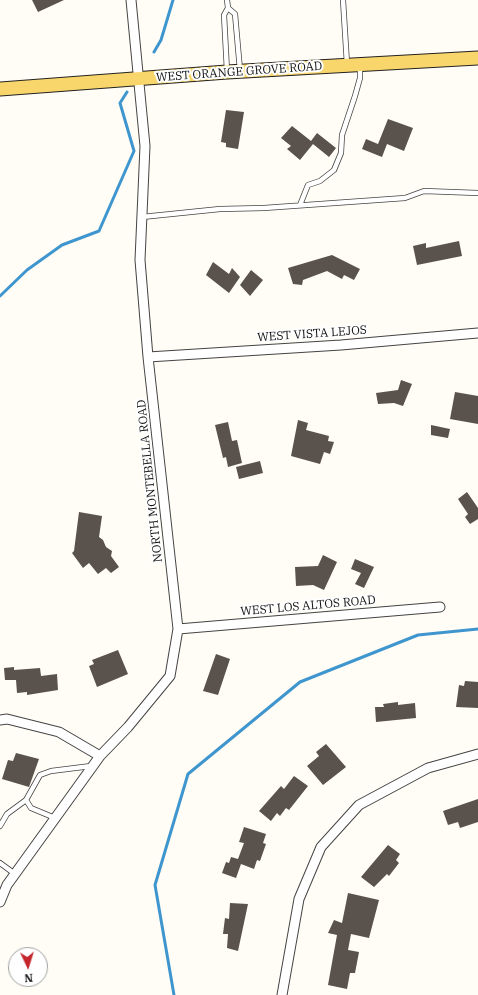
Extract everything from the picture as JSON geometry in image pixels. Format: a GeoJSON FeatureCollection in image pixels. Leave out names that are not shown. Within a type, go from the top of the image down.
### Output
{"type":"FeatureCollection","features":[{"type":"Feature","properties":{"kind":"main road","name":"WEST ORANGE GROVE ROAD"},"geometry":{"type":"LineString","coordinates":[[0,89],[241,71],[478,58]]}},
{"type":"Feature","properties":{"kind":"street","name":"NORTH MONTEBELLA ROAD"},"geometry":{"type":"LineString","coordinates":[[0,902],[7,885],[100,756],[128,727],[170,676],[178,629],[148,357],[140,260],[145,146],[131,0]]}},
{"type":"Feature","properties":{"kind":"street","name":"WEST VISTA LEJOS"},"geometry":{"type":"LineString","coordinates":[[148,357],[341,345],[478,333]]}},
{"type":"Feature","properties":{"kind":"street","name":"WEST LOS ALTOS ROAD"},"geometry":{"type":"LineString","coordinates":[[178,629],[440,607]]}},
{"type":"Feature","properties":{"kind":"street"},"geometry":{"type":"LineString","coordinates":[[0,720],[7,719],[59,732],[100,756]]}},
{"type":"Feature","properties":{"kind":"street"},"geometry":{"type":"LineString","coordinates":[[282,995],[299,899],[321,847],[359,805],[428,768],[478,754]]}},
{"type":"Feature","properties":{"kind":"lane"},"geometry":{"type":"LineString","coordinates":[[227,0],[228,8],[224,15],[227,72]]}},
{"type":"Feature","properties":{"kind":"lane"},"geometry":{"type":"LineString","coordinates":[[300,205],[308,185],[320,181],[334,170],[341,153],[342,135],[360,78],[354,65],[343,0]]}},
{"type":"Feature","properties":{"kind":"lane"},"geometry":{"type":"LineString","coordinates":[[228,8],[235,14],[241,71]]}},
{"type":"Feature","properties":{"kind":"lane"},"geometry":{"type":"LineString","coordinates":[[142,217],[220,209],[405,198],[430,191],[445,193],[478,193]]}},
{"type":"Feature","properties":{"kind":"lane"},"geometry":{"type":"LineString","coordinates":[[0,826],[7,814],[26,800],[40,775],[51,771],[93,766]]}},
{"type":"Feature","properties":{"kind":"lane"},"geometry":{"type":"LineString","coordinates":[[26,800],[31,808],[55,818]]}},
{"type":"Feature","properties":{"kind":"lane"},"geometry":{"type":"LineString","coordinates":[[0,863],[15,874]]}},
{"type":"Feature","properties":{"kind":"building"},"geometry":{"type":"Polygon","coordinates":[[[32,0],[64,0],[38,12],[32,0]]]}},
{"type":"Feature","properties":{"kind":"building"},"geometry":{"type":"Polygon","coordinates":[[[226,110],[244,112],[238,149],[226,147],[226,143],[221,142],[226,110]]]}},
{"type":"Feature","properties":{"kind":"building"},"geometry":{"type":"Polygon","coordinates":[[[388,119],[413,128],[404,151],[387,144],[382,157],[362,149],[366,139],[378,144],[388,119]]]}},
{"type":"Feature","properties":{"kind":"building"},"geometry":{"type":"Polygon","coordinates":[[[292,126],[311,141],[317,133],[336,148],[329,157],[313,144],[300,160],[287,149],[291,146],[281,138],[292,126]]]}},
{"type":"Feature","properties":{"kind":"building"},"geometry":{"type":"Polygon","coordinates":[[[459,241],[462,256],[417,265],[413,246],[426,243],[426,248],[459,241]]]}},
{"type":"Feature","properties":{"kind":"building"},"geometry":{"type":"Polygon","coordinates":[[[332,255],[360,269],[354,280],[344,275],[342,279],[327,271],[303,280],[302,285],[293,284],[288,268],[332,255]]]}},
{"type":"Feature","properties":{"kind":"building"},"geometry":{"type":"Polygon","coordinates":[[[213,262],[229,274],[232,268],[240,277],[229,293],[206,275],[213,262]]]}},
{"type":"Feature","properties":{"kind":"building"},"geometry":{"type":"Polygon","coordinates":[[[251,270],[263,280],[250,296],[240,285],[251,270]]]}},
{"type":"Feature","properties":{"kind":"building"},"geometry":{"type":"Polygon","coordinates":[[[401,380],[412,384],[403,406],[394,403],[378,404],[376,393],[398,390],[401,380]]]}},
{"type":"Feature","properties":{"kind":"building"},"geometry":{"type":"Polygon","coordinates":[[[455,392],[478,396],[478,424],[450,419],[455,392]]]}},
{"type":"Feature","properties":{"kind":"building"},"geometry":{"type":"Polygon","coordinates":[[[298,420],[308,423],[306,430],[329,436],[328,441],[334,442],[330,454],[324,452],[320,464],[291,456],[298,420]]]}},
{"type":"Feature","properties":{"kind":"building"},"geometry":{"type":"Polygon","coordinates":[[[228,422],[232,441],[237,440],[242,463],[228,467],[226,457],[223,458],[215,425],[228,422]]]}},
{"type":"Feature","properties":{"kind":"building"},"geometry":{"type":"Polygon","coordinates":[[[431,425],[450,429],[448,438],[431,435],[431,425]]]}},
{"type":"Feature","properties":{"kind":"building"},"geometry":{"type":"Polygon","coordinates":[[[260,461],[263,473],[239,479],[236,467],[260,461]]]}},
{"type":"Feature","properties":{"kind":"building"},"geometry":{"type":"Polygon","coordinates":[[[467,492],[478,508],[478,519],[470,524],[465,517],[468,514],[458,499],[467,492]]]}},
{"type":"Feature","properties":{"kind":"building"},"geometry":{"type":"Polygon","coordinates":[[[79,512],[102,516],[99,537],[103,540],[106,547],[112,551],[111,556],[119,567],[111,573],[106,568],[98,574],[89,563],[83,568],[72,553],[74,551],[79,512]]]}},
{"type":"Feature","properties":{"kind":"building"},"geometry":{"type":"Polygon","coordinates":[[[323,555],[337,562],[324,590],[313,585],[296,586],[295,567],[318,566],[323,555]]]}},
{"type":"Feature","properties":{"kind":"building"},"geometry":{"type":"Polygon","coordinates":[[[355,559],[374,567],[364,588],[355,584],[361,573],[351,569],[355,559]]]}},
{"type":"Feature","properties":{"kind":"building"},"geometry":{"type":"Polygon","coordinates":[[[118,650],[128,674],[97,687],[89,666],[94,664],[92,660],[118,650]]]}},
{"type":"Feature","properties":{"kind":"building"},"geometry":{"type":"Polygon","coordinates":[[[216,654],[230,659],[218,695],[203,691],[216,654]]]}},
{"type":"Feature","properties":{"kind":"building"},"geometry":{"type":"Polygon","coordinates":[[[14,667],[14,670],[40,668],[41,676],[57,674],[58,690],[27,695],[27,692],[17,693],[16,680],[5,680],[4,668],[14,667]]]}},
{"type":"Feature","properties":{"kind":"building"},"geometry":{"type":"Polygon","coordinates":[[[465,681],[478,682],[478,708],[456,707],[459,685],[464,686],[465,681]]]}},
{"type":"Feature","properties":{"kind":"building"},"geometry":{"type":"Polygon","coordinates":[[[398,702],[398,705],[415,703],[416,718],[376,722],[375,707],[384,707],[383,704],[398,702]]]}},
{"type":"Feature","properties":{"kind":"building"},"geometry":{"type":"Polygon","coordinates":[[[326,744],[346,767],[323,785],[307,766],[319,756],[316,752],[326,744]]]}},
{"type":"Feature","properties":{"kind":"building"},"geometry":{"type":"Polygon","coordinates":[[[16,753],[39,759],[29,787],[2,779],[8,760],[13,761],[16,753]]]}},
{"type":"Feature","properties":{"kind":"building"},"geometry":{"type":"Polygon","coordinates":[[[294,776],[308,786],[289,810],[286,808],[280,816],[277,813],[271,821],[259,811],[281,786],[284,789],[294,776]]]}},
{"type":"Feature","properties":{"kind":"building"},"geometry":{"type":"Polygon","coordinates":[[[478,799],[478,822],[460,828],[458,822],[448,825],[443,811],[478,799]]]}},
{"type":"Feature","properties":{"kind":"building"},"geometry":{"type":"Polygon","coordinates":[[[244,827],[266,834],[263,843],[266,844],[260,861],[257,860],[254,869],[241,864],[236,878],[222,873],[226,862],[229,863],[231,857],[238,859],[244,843],[239,842],[244,827]]]}},
{"type":"Feature","properties":{"kind":"building"},"geometry":{"type":"Polygon","coordinates":[[[388,845],[400,854],[396,860],[399,863],[389,876],[387,874],[374,887],[361,877],[388,845]]]}},
{"type":"Feature","properties":{"kind":"building"},"geometry":{"type":"Polygon","coordinates":[[[348,893],[379,900],[369,938],[351,934],[348,950],[359,952],[355,973],[350,973],[347,989],[328,985],[337,935],[328,933],[334,920],[342,923],[348,893]]]}},
{"type":"Feature","properties":{"kind":"building"},"geometry":{"type":"Polygon","coordinates":[[[230,903],[248,904],[238,951],[227,948],[228,934],[223,934],[225,918],[229,919],[230,903]]]}},
{"type":"Feature","properties":{"kind":"waterway"},"geometry":{"type":"LineString","coordinates":[[154,52],[161,40],[173,0]]}},
{"type":"Feature","properties":{"kind":"waterway"},"geometry":{"type":"LineString","coordinates":[[0,296],[27,270],[62,245],[99,231],[134,151],[120,103],[127,92]]}},
{"type":"Feature","properties":{"kind":"waterway"},"geometry":{"type":"LineString","coordinates":[[174,995],[155,885],[188,774],[300,682],[418,635],[478,629]]}}]}
